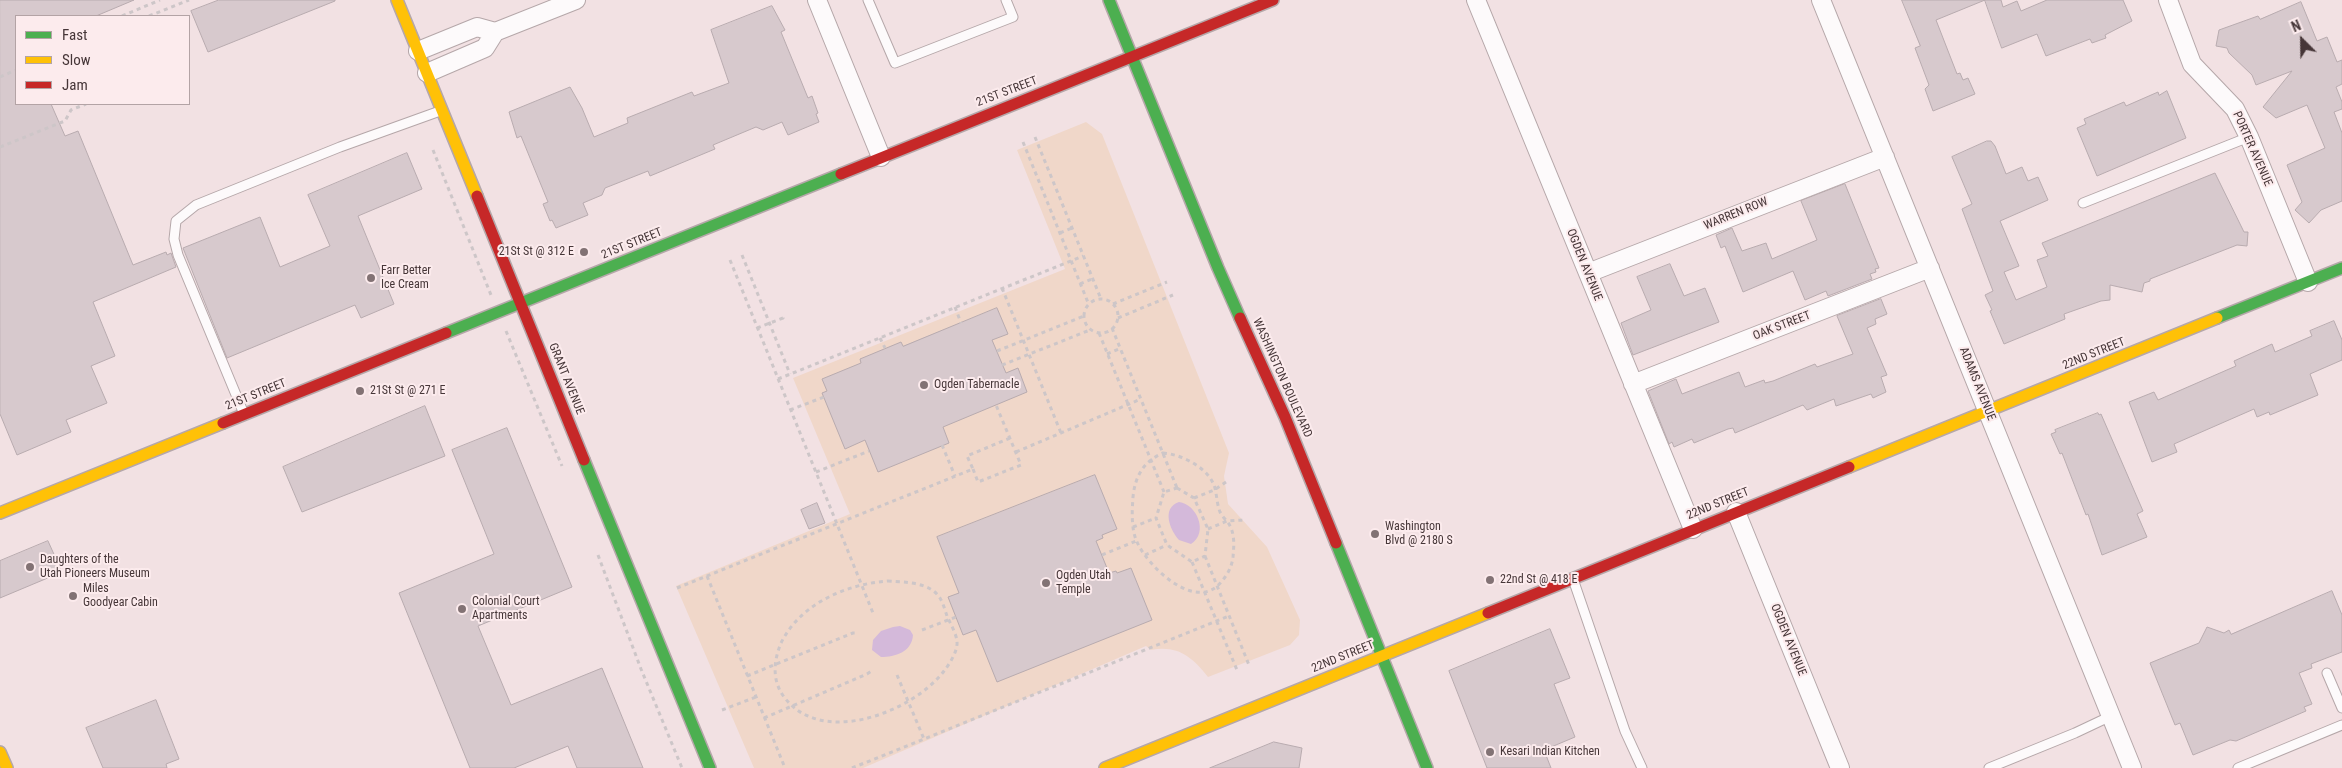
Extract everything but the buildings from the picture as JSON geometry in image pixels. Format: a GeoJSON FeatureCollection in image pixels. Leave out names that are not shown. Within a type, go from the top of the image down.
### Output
{"type":"FeatureCollection","features":[{"type":"Feature","properties":{"kind":"street","name":"GRANT AVENUE"},"geometry":{"type":"LineString","coordinates":[[397,0],[710,768]]}},
{"type":"Feature","properties":{"kind":"street"},"geometry":{"type":"LineString","coordinates":[[427,74],[485,48],[496,32],[576,0]]}},
{"type":"Feature","properties":{"kind":"street"},"geometry":{"type":"LineString","coordinates":[[817,0],[881,157]]}},
{"type":"Feature","properties":{"kind":"street","name":"WASHINGTON BOULEVARD"},"geometry":{"type":"LineString","coordinates":[[1109,0],[1218,268],[1285,417],[1427,768]]}},
{"type":"Feature","properties":{"kind":"street","name":"21ST STREET"},"geometry":{"type":"LineString","coordinates":[[0,512],[1273,0]]}},
{"type":"Feature","properties":{"kind":"street","name":"OGDEN AVENUE"},"geometry":{"type":"LineString","coordinates":[[1476,0],[1692,529]]}},
{"type":"Feature","properties":{"kind":"street","name":"ADAMS AVENUE"},"geometry":{"type":"LineString","coordinates":[[1821,0],[2132,768]]}},
{"type":"Feature","properties":{"kind":"street","name":"PORTER AVENUE"},"geometry":{"type":"LineString","coordinates":[[2168,0],[2192,64],[2235,109],[2249,137],[2308,282]]}},
{"type":"Feature","properties":{"kind":"street"},"geometry":{"type":"LineString","coordinates":[[418,52],[477,27],[496,32]]}},
{"type":"Feature","properties":{"kind":"street","name":"WARREN ROW"},"geometry":{"type":"LineString","coordinates":[[1588,273],[1885,157]]}},
{"type":"Feature","properties":{"kind":"street","name":"OAK STREET"},"geometry":{"type":"LineString","coordinates":[[1633,384],[1930,268]]}},
{"type":"Feature","properties":{"kind":"street","name":"22ND STREET"},"geometry":{"type":"LineString","coordinates":[[1105,768],[1124,764],[1692,529],[2342,268]]}},
{"type":"Feature","properties":{"kind":"street","name":"OGDEN AVENUE"},"geometry":{"type":"LineString","coordinates":[[1736,512],[1840,768]]}},
{"type":"Feature","properties":{"kind":"street"},"geometry":{"type":"LineString","coordinates":[[0,752],[7,768]]}},
{"type":"Feature","properties":{"kind":"lane"},"geometry":{"type":"LineString","coordinates":[[868,0],[895,63],[1013,17],[1006,0]]}},
{"type":"Feature","properties":{"kind":"lane"},"geometry":{"type":"LineString","coordinates":[[244,414],[178,254],[174,239],[176,221],[196,205],[340,147],[442,111]]}},
{"type":"Feature","properties":{"kind":"lane"},"geometry":{"type":"LineString","coordinates":[[2083,203],[2249,137]]}},
{"type":"Feature","properties":{"kind":"lane"},"geometry":{"type":"LineString","coordinates":[[1573,578],[1625,732],[1642,768]]}},
{"type":"Feature","properties":{"kind":"lane"},"geometry":{"type":"LineString","coordinates":[[2327,673],[2342,708]]}},
{"type":"Feature","properties":{"kind":"lane"},"geometry":{"type":"LineString","coordinates":[[1989,768],[2075,733],[2111,716]]}},
{"type":"Feature","properties":{"kind":"lane"},"geometry":{"type":"LineString","coordinates":[[2238,768],[2342,725]]}},
{"type":"Feature","properties":{"kind":"path"},"geometry":{"type":"LineString","coordinates":[[124,15],[160,0]]}},
{"type":"Feature","properties":{"kind":"path"},"geometry":{"type":"LineString","coordinates":[[152,15],[189,0]]}},
{"type":"Feature","properties":{"kind":"path"},"geometry":{"type":"LineString","coordinates":[[0,77],[15,70]]}},
{"type":"Feature","properties":{"kind":"path"},"geometry":{"type":"LineString","coordinates":[[0,147],[65,121],[71,110],[84,105]]}},
{"type":"Feature","properties":{"kind":"path"},"geometry":{"type":"LineString","coordinates":[[1035,137],[1101,300]]}},
{"type":"Feature","properties":{"kind":"path"},"geometry":{"type":"LineString","coordinates":[[1023,142],[1089,305]]}},
{"type":"Feature","properties":{"kind":"path"},"geometry":{"type":"LineString","coordinates":[[432,146],[562,467]]}},
{"type":"Feature","properties":{"kind":"path"},"geometry":{"type":"LineString","coordinates":[[1060,233],[1072,228]]}},
{"type":"Feature","properties":{"kind":"path"},"geometry":{"type":"LineString","coordinates":[[742,255],[790,374]]}},
{"type":"Feature","properties":{"kind":"path"},"geometry":{"type":"LineString","coordinates":[[778,379],[1083,256]]}},
{"type":"Feature","properties":{"kind":"path"},"geometry":{"type":"LineString","coordinates":[[730,260],[873,613]]}},
{"type":"Feature","properties":{"kind":"path"},"geometry":{"type":"LineString","coordinates":[[1080,284],[1092,279]]}},
{"type":"Feature","properties":{"kind":"path"},"geometry":{"type":"LineString","coordinates":[[997,351],[1084,316],[1089,305],[1101,300],[1113,304],[1167,282]]}},
{"type":"Feature","properties":{"kind":"path"},"geometry":{"type":"LineString","coordinates":[[1002,288],[1061,433]]}},
{"type":"Feature","properties":{"kind":"path"},"geometry":{"type":"LineString","coordinates":[[1084,316],[1090,329],[1099,333],[1107,332],[1118,318],[1173,295]]}},
{"type":"Feature","properties":{"kind":"path"},"geometry":{"type":"LineString","coordinates":[[1113,304],[1118,318]]}},
{"type":"Feature","properties":{"kind":"path"},"geometry":{"type":"LineString","coordinates":[[955,307],[961,323]]}},
{"type":"Feature","properties":{"kind":"path"},"geometry":{"type":"LineString","coordinates":[[757,328],[783,318],[782,316]]}},
{"type":"Feature","properties":{"kind":"path"},"geometry":{"type":"LineString","coordinates":[[1112,328],[1177,488],[1194,498],[1208,529],[1205,556],[1249,665]]}},
{"type":"Feature","properties":{"kind":"path"},"geometry":{"type":"LineString","coordinates":[[1002,365],[1090,329]]}},
{"type":"Feature","properties":{"kind":"path"},"geometry":{"type":"LineString","coordinates":[[1099,333],[1164,492],[1156,518],[1167,545],[1192,562],[1237,670]]}},
{"type":"Feature","properties":{"kind":"path"},"geometry":{"type":"LineString","coordinates":[[880,338],[885,348]]}},
{"type":"Feature","properties":{"kind":"path"},"geometry":{"type":"LineString","coordinates":[[1107,354],[1121,348]]}},
{"type":"Feature","properties":{"kind":"path"},"geometry":{"type":"LineString","coordinates":[[790,410],[824,397]]}},
{"type":"Feature","properties":{"kind":"path"},"geometry":{"type":"LineString","coordinates":[[1016,452],[1141,399]]}},
{"type":"Feature","properties":{"kind":"path"},"geometry":{"type":"LineString","coordinates":[[996,405],[1016,452],[1021,464],[978,482],[968,456],[1010,438]]}},
{"type":"Feature","properties":{"kind":"path"},"geometry":{"type":"LineString","coordinates":[[942,445],[955,476]]}},
{"type":"Feature","properties":{"kind":"path"},"geometry":{"type":"LineString","coordinates":[[816,472],[870,451]]}},
{"type":"Feature","properties":{"kind":"path"},"geometry":{"type":"LineString","coordinates":[[1163,453],[1178,456],[1193,463],[1214,483],[1218,508],[1231,528],[1234,538],[1232,562],[1228,573],[1217,587],[1204,592],[1193,592],[1173,583],[1145,554],[1136,541],[1133,527],[1134,490],[1138,476],[1150,458],[1163,453]]}},
{"type":"Feature","properties":{"kind":"path"},"geometry":{"type":"LineString","coordinates":[[677,588],[973,469]]}},
{"type":"Feature","properties":{"kind":"path"},"geometry":{"type":"LineString","coordinates":[[1194,498],[1214,490],[1229,480]]}},
{"type":"Feature","properties":{"kind":"path"},"geometry":{"type":"LineString","coordinates":[[1164,492],[1177,488]]}},
{"type":"Feature","properties":{"kind":"path"},"geometry":{"type":"LineString","coordinates":[[1133,527],[1156,518]]}},
{"type":"Feature","properties":{"kind":"path"},"geometry":{"type":"LineString","coordinates":[[1208,529],[1226,520],[1245,520]]}},
{"type":"Feature","properties":{"kind":"path"},"geometry":{"type":"LineString","coordinates":[[1102,556],[1136,541]]}},
{"type":"Feature","properties":{"kind":"path"},"geometry":{"type":"LineString","coordinates":[[1145,554],[1167,545]]}},
{"type":"Feature","properties":{"kind":"path"},"geometry":{"type":"LineString","coordinates":[[596,548],[641,669],[682,768]]}},
{"type":"Feature","properties":{"kind":"path"},"geometry":{"type":"LineString","coordinates":[[1192,562],[1205,556]]}},
{"type":"Feature","properties":{"kind":"path"},"geometry":{"type":"LineString","coordinates":[[707,576],[785,768]]}},
{"type":"Feature","properties":{"kind":"path"},"geometry":{"type":"LineString","coordinates":[[888,581],[905,582],[934,591],[940,598],[957,641],[951,660],[932,685],[921,695],[880,715],[854,721],[821,719],[792,705],[779,688],[775,666],[782,642],[801,616],[827,598],[861,585],[888,581]]}},
{"type":"Feature","properties":{"kind":"path"},"geometry":{"type":"LineString","coordinates":[[922,630],[956,616]]}},
{"type":"Feature","properties":{"kind":"path"},"geometry":{"type":"LineString","coordinates":[[852,768],[1229,616]]}},
{"type":"Feature","properties":{"kind":"path"},"geometry":{"type":"LineString","coordinates":[[747,676],[853,633],[858,633]]}},
{"type":"Feature","properties":{"kind":"path"},"geometry":{"type":"LineString","coordinates":[[764,718],[867,674],[872,670]]}},
{"type":"Feature","properties":{"kind":"path"},"geometry":{"type":"LineString","coordinates":[[897,674],[924,739]]}},
{"type":"Feature","properties":{"kind":"path"},"geometry":{"type":"LineString","coordinates":[[722,710],[756,697]]}},
{"type":"Feature","properties":{"kind":"shaded area"},"geometry":{"type":"Polygon","coordinates":[[[1086,122],[1102,134],[1229,453],[1224,476],[1228,504],[1267,547],[1300,620],[1299,635],[1290,645],[1208,677],[1184,654],[1169,649],[1151,650],[1146,646],[863,768],[754,768],[676,586],[850,514],[793,378],[1065,269],[1017,150],[1086,122]]]}},
{"type":"Feature","properties":{"kind":"shaded area"},"geometry":{"type":"Polygon","coordinates":[[[1179,502],[1191,508],[1200,526],[1196,539],[1191,544],[1179,540],[1170,525],[1170,509],[1179,502]]]}},
{"type":"Feature","properties":{"kind":"shaded area"},"geometry":{"type":"Polygon","coordinates":[[[900,626],[910,630],[913,635],[910,646],[897,655],[881,657],[872,650],[873,640],[881,631],[900,626]]]}},
{"type":"Feature","properties":{"kind":"traffic: fast"},"geometry":{"type":"LineString","coordinates":[[1109,0],[1240,318]]}},
{"type":"Feature","properties":{"kind":"traffic: fast"},"geometry":{"type":"LineString","coordinates":[[446,333],[841,174]]}},
{"type":"Feature","properties":{"kind":"traffic: fast"},"geometry":{"type":"LineString","coordinates":[[2217,318],[2342,268]]}},
{"type":"Feature","properties":{"kind":"traffic: fast"},"geometry":{"type":"LineString","coordinates":[[584,460],[710,768]]}},
{"type":"Feature","properties":{"kind":"traffic: fast"},"geometry":{"type":"LineString","coordinates":[[1336,543],[1427,768]]}},
{"type":"Feature","properties":{"kind":"traffic: slow"},"geometry":{"type":"LineString","coordinates":[[397,0],[477,196]]}},
{"type":"Feature","properties":{"kind":"traffic: slow"},"geometry":{"type":"LineString","coordinates":[[1849,467],[2217,318]]}},
{"type":"Feature","properties":{"kind":"traffic: slow"},"geometry":{"type":"LineString","coordinates":[[0,513],[223,423]]}},
{"type":"Feature","properties":{"kind":"traffic: slow"},"geometry":{"type":"LineString","coordinates":[[1105,768],[1488,613]]}},
{"type":"Feature","properties":{"kind":"traffic: slow"},"geometry":{"type":"LineString","coordinates":[[0,752],[7,768]]}},
{"type":"Feature","properties":{"kind":"traffic: jam"},"geometry":{"type":"LineString","coordinates":[[841,174],[1273,0]]}},
{"type":"Feature","properties":{"kind":"traffic: jam"},"geometry":{"type":"LineString","coordinates":[[477,196],[584,460]]}},
{"type":"Feature","properties":{"kind":"traffic: jam"},"geometry":{"type":"LineString","coordinates":[[1240,318],[1285,417],[1336,543]]}},
{"type":"Feature","properties":{"kind":"traffic: jam"},"geometry":{"type":"LineString","coordinates":[[223,423],[446,333]]}},
{"type":"Feature","properties":{"kind":"traffic: jam"},"geometry":{"type":"LineString","coordinates":[[1488,613],[1849,467]]}},
{"type":"Feature","properties":{"kind":"place","name":"21St St @ 312 E"},"geometry":{"type":"Point","coordinates":[584,252]}},
{"type":"Feature","properties":{"kind":"place","name":"Farr Better Ice Cream"},"geometry":{"type":"Point","coordinates":[371,278]}},
{"type":"Feature","properties":{"kind":"place","name":"Ogden Tabernacle"},"geometry":{"type":"Point","coordinates":[924,385]}},
{"type":"Feature","properties":{"kind":"place","name":"21St St @ 271 E"},"geometry":{"type":"Point","coordinates":[360,391]}},
{"type":"Feature","properties":{"kind":"place","name":"Washington Blvd @ 2180 S"},"geometry":{"type":"Point","coordinates":[1375,534]}},
{"type":"Feature","properties":{"kind":"place","name":"Daughters of the Utah Pioneers Museum"},"geometry":{"type":"Point","coordinates":[30,567]}},
{"type":"Feature","properties":{"kind":"place","name":"22nd St @ 418 E"},"geometry":{"type":"Point","coordinates":[1490,580]}},
{"type":"Feature","properties":{"kind":"place","name":"Ogden Utah Temple"},"geometry":{"type":"Point","coordinates":[1046,583]}},
{"type":"Feature","properties":{"kind":"place","name":"Miles Goodyear Cabin"},"geometry":{"type":"Point","coordinates":[73,596]}},
{"type":"Feature","properties":{"kind":"place","name":"Colonial Court Apartments"},"geometry":{"type":"Point","coordinates":[462,609]}},
{"type":"Feature","properties":{"kind":"place","name":"Kesari Indian Kitchen"},"geometry":{"type":"Point","coordinates":[1490,752]}}]}
